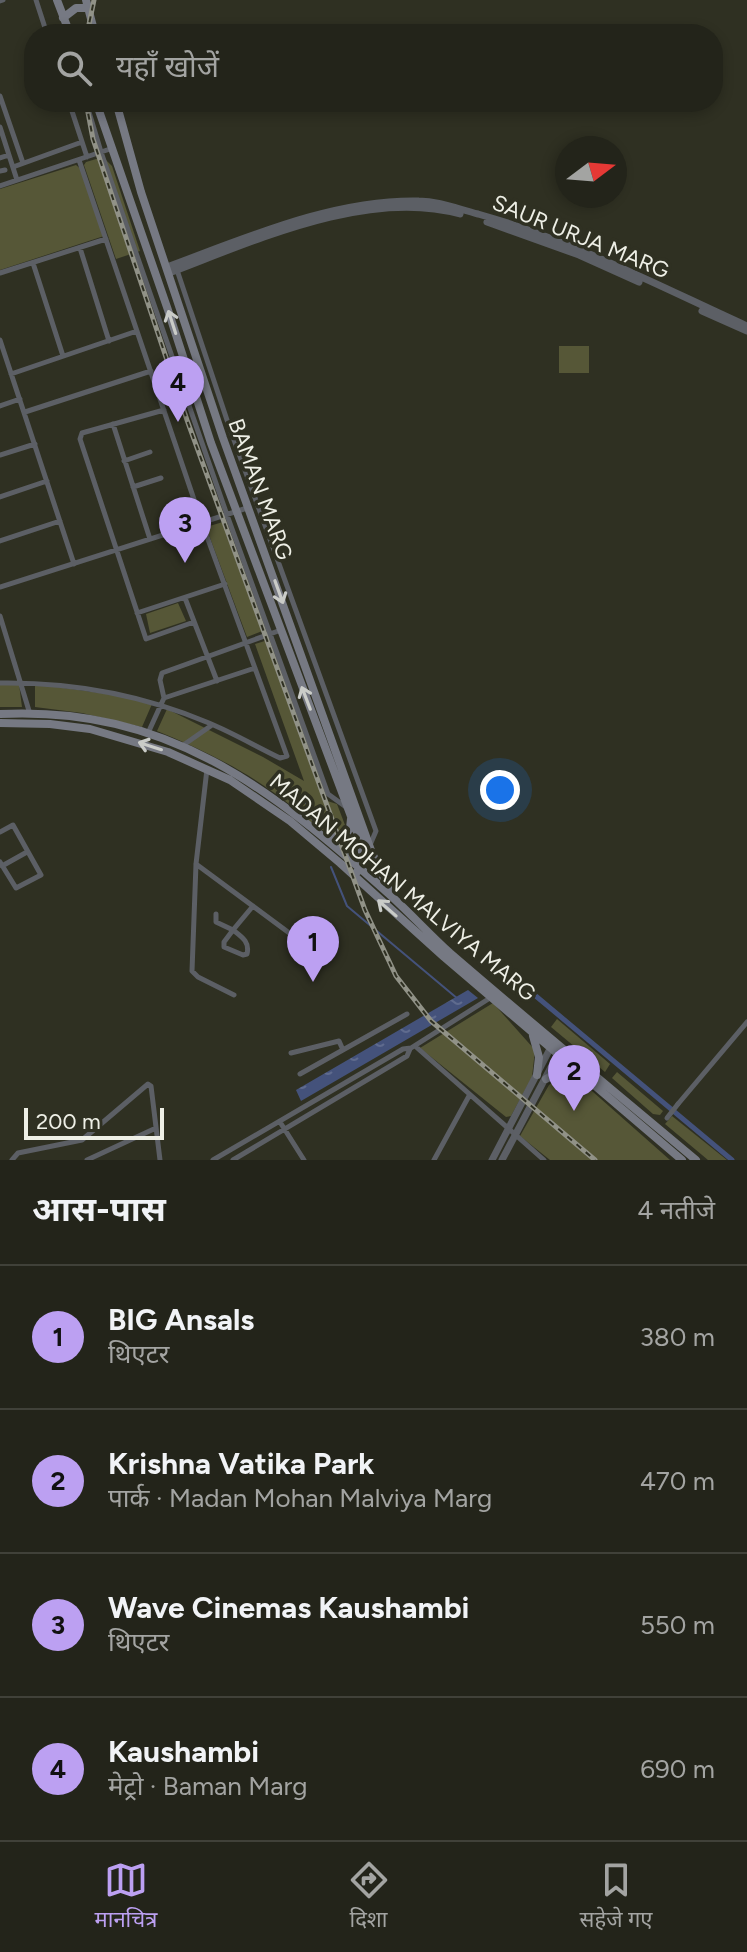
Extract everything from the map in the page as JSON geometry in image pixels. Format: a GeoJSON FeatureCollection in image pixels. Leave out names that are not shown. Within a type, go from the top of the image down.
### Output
{"type":"FeatureCollection","features":[{"type":"Feature","properties":{"kind":"main road"},"geometry":{"type":"LineString","coordinates":[[57,0],[66,24]]}},
{"type":"Feature","properties":{"kind":"main road"},"geometry":{"type":"LineString","coordinates":[[63,18],[86,4],[92,24]]}},
{"type":"Feature","properties":{"kind":"main road","name":"BAMAN MARG"},"geometry":{"type":"LineString","coordinates":[[100,112],[237,511],[364,853],[360,875]]}},
{"type":"Feature","properties":{"kind":"main road","name":"BAMAN MARG"},"geometry":{"type":"LineString","coordinates":[[116,112],[172,269],[195,352],[248,508],[300,650],[317,682],[353,800],[391,896]]}},
{"type":"Feature","properties":{"kind":"main road"},"geometry":{"type":"LineString","coordinates":[[183,355],[195,352]]}},
{"type":"Feature","properties":{"kind":"main road"},"geometry":{"type":"LineString","coordinates":[[187,368],[199,364]]}},
{"type":"Feature","properties":{"kind":"main road"},"geometry":{"type":"LineString","coordinates":[[288,649],[300,650],[295,669]]}},
{"type":"Feature","properties":{"kind":"main road","name":"MADAN MOHAN MALVIYA MARG"},"geometry":{"type":"LineString","coordinates":[[0,714],[103,722],[148,733],[236,772],[325,838],[360,875],[491,997],[531,1032],[552,1044]]}},
{"type":"Feature","properties":{"kind":"main road"},"geometry":{"type":"LineString","coordinates":[[102,732],[103,722]]}},
{"type":"Feature","properties":{"kind":"main road","name":"MADAN MOHAN MALVIYA MARG"},"geometry":{"type":"LineString","coordinates":[[0,723],[50,724],[102,732],[168,752],[230,780],[391,896],[552,1044],[656,1131],[682,1160]]}},
{"type":"Feature","properties":{"kind":"main road"},"geometry":{"type":"LineString","coordinates":[[353,800],[362,793]]}},
{"type":"Feature","properties":{"kind":"main road"},"geometry":{"type":"LineString","coordinates":[[325,838],[345,836],[351,819]]}},
{"type":"Feature","properties":{"kind":"main road"},"geometry":{"type":"LineString","coordinates":[[360,875],[371,850]]}},
{"type":"Feature","properties":{"kind":"main road"},"geometry":{"type":"LineString","coordinates":[[531,1032],[541,1077],[575,1069]]}},
{"type":"Feature","properties":{"kind":"main road","name":"MADAN MOHAN MALVIYA MARG"},"geometry":{"type":"LineString","coordinates":[[560,1050],[575,1069],[696,1160]]}},
{"type":"Feature","properties":{"kind":"street"},"geometry":{"type":"LineString","coordinates":[[36,0],[44,24]]}},
{"type":"Feature","properties":{"kind":"street"},"geometry":{"type":"LineString","coordinates":[[0,96],[23,163]]}},
{"type":"Feature","properties":{"kind":"street"},"geometry":{"type":"LineString","coordinates":[[72,112],[87,157]]}},
{"type":"Feature","properties":{"kind":"street"},"geometry":{"type":"LineString","coordinates":[[89,112],[227,515],[328,794],[347,808]]}},
{"type":"Feature","properties":{"kind":"street"},"geometry":{"type":"LineString","coordinates":[[0,127],[17,180]]}},
{"type":"Feature","properties":{"kind":"street"},"geometry":{"type":"LineString","coordinates":[[13,167],[82,142]]}},
{"type":"Feature","properties":{"kind":"street"},"geometry":{"type":"LineString","coordinates":[[0,186],[113,148]]}},
{"type":"Feature","properties":{"kind":"street"},"geometry":{"type":"LineString","coordinates":[[0,158],[9,155]]}},
{"type":"Feature","properties":{"kind":"street"},"geometry":{"type":"LineString","coordinates":[[0,683],[90,688],[161,705],[213,724],[280,758],[286,758],[202,523],[79,160]]}},
{"type":"Feature","properties":{"kind":"street","name":"SAUR URJA MARG"},"geometry":{"type":"LineString","coordinates":[[172,269],[286,225],[356,207],[422,201],[438,203],[582,251],[747,328]]}},
{"type":"Feature","properties":{"kind":"street"},"geometry":{"type":"LineString","coordinates":[[0,273],[106,239]]}},
{"type":"Feature","properties":{"kind":"street"},"geometry":{"type":"LineString","coordinates":[[80,248],[109,341]]}},
{"type":"Feature","properties":{"kind":"street"},"geometry":{"type":"LineString","coordinates":[[33,263],[63,356]]}},
{"type":"Feature","properties":{"kind":"street"},"geometry":{"type":"LineString","coordinates":[[172,269],[317,682],[376,831],[371,850]]}},
{"type":"Feature","properties":{"kind":"street"},"geometry":{"type":"LineString","coordinates":[[8,371],[137,331]]}},
{"type":"Feature","properties":{"kind":"street"},"geometry":{"type":"LineString","coordinates":[[0,340],[74,564]]}},
{"type":"Feature","properties":{"kind":"street"},"geometry":{"type":"LineString","coordinates":[[25,412],[151,371]]}},
{"type":"Feature","properties":{"kind":"street"},"geometry":{"type":"LineString","coordinates":[[0,406],[20,399]]}},
{"type":"Feature","properties":{"kind":"street"},"geometry":{"type":"LineString","coordinates":[[164,410],[82,433],[80,437],[146,639],[194,622]]}},
{"type":"Feature","properties":{"kind":"street"},"geometry":{"type":"LineString","coordinates":[[113,424],[150,539]]}},
{"type":"Feature","properties":{"kind":"street"},"geometry":{"type":"LineString","coordinates":[[0,455],[35,444]]}},
{"type":"Feature","properties":{"kind":"street"},"geometry":{"type":"LineString","coordinates":[[124,461],[150,452]]}},
{"type":"Feature","properties":{"kind":"street"},"geometry":{"type":"LineString","coordinates":[[133,487],[161,478]]}},
{"type":"Feature","properties":{"kind":"street"},"geometry":{"type":"LineString","coordinates":[[0,497],[47,481]]}},
{"type":"Feature","properties":{"kind":"street"},"geometry":{"type":"LineString","coordinates":[[0,587],[248,508]]}},
{"type":"Feature","properties":{"kind":"street"},"geometry":{"type":"LineString","coordinates":[[0,541],[60,521]]}},
{"type":"Feature","properties":{"kind":"street"},"geometry":{"type":"LineString","coordinates":[[137,613],[225,584]]}},
{"type":"Feature","properties":{"kind":"street"},"geometry":{"type":"LineString","coordinates":[[185,598],[217,681]]}},
{"type":"Feature","properties":{"kind":"street"},"geometry":{"type":"LineString","coordinates":[[0,616],[30,714]]}},
{"type":"Feature","properties":{"kind":"street"},"geometry":{"type":"LineString","coordinates":[[148,733],[164,698],[159,678],[162,673],[281,630]]}},
{"type":"Feature","properties":{"kind":"street"},"geometry":{"type":"LineString","coordinates":[[164,698],[255,668]]}},
{"type":"Feature","properties":{"kind":"street"},"geometry":{"type":"LineString","coordinates":[[182,746],[213,724]]}},
{"type":"Feature","properties":{"kind":"street"},"geometry":{"type":"LineString","coordinates":[[207,768],[196,864],[192,971],[234,995]]}},
{"type":"Feature","properties":{"kind":"street"},"geometry":{"type":"LineString","coordinates":[[0,832],[13,825],[41,875],[16,888],[1,864],[27,852]]}},
{"type":"Feature","properties":{"kind":"street"},"geometry":{"type":"LineString","coordinates":[[196,864],[296,938]]}},
{"type":"Feature","properties":{"kind":"street"},"geometry":{"type":"LineString","coordinates":[[216,914],[216,922],[233,930],[246,941],[249,947],[247,954],[234,954],[224,947],[224,942],[233,930],[253,906]]}},
{"type":"Feature","properties":{"kind":"street"},"geometry":{"type":"LineString","coordinates":[[213,1160],[403,1049],[413,1047],[491,997]]}},
{"type":"Feature","properties":{"kind":"street"},"geometry":{"type":"LineString","coordinates":[[300,1074],[407,1014]]}},
{"type":"Feature","properties":{"kind":"street"},"geometry":{"type":"LineString","coordinates":[[656,1131],[747,1022]]}},
{"type":"Feature","properties":{"kind":"street"},"geometry":{"type":"LineString","coordinates":[[291,1053],[339,1041],[343,1050]]}},
{"type":"Feature","properties":{"kind":"street"},"geometry":{"type":"LineString","coordinates":[[502,1160],[541,1077],[552,1044]]}},
{"type":"Feature","properties":{"kind":"street"},"geometry":{"type":"LineString","coordinates":[[413,1047],[544,1160]]}},
{"type":"Feature","properties":{"kind":"street"},"geometry":{"type":"LineString","coordinates":[[228,1151],[233,1160],[407,1056],[413,1047]]}},
{"type":"Feature","properties":{"kind":"street"},"geometry":{"type":"LineString","coordinates":[[492,1160],[560,1050]]}},
{"type":"Feature","properties":{"kind":"street"},"geometry":{"type":"LineString","coordinates":[[12,1160],[18,1153],[62,1145],[89,1136],[147,1084],[151,1086],[160,1160]]}},
{"type":"Feature","properties":{"kind":"street"},"geometry":{"type":"LineString","coordinates":[[434,1160],[469,1096]]}},
{"type":"Feature","properties":{"kind":"street"},"geometry":{"type":"LineString","coordinates":[[280,1122],[300,1159]]}},
{"type":"Feature","properties":{"kind":"street"},"geometry":{"type":"LineString","coordinates":[[87,1160],[156,1128]]}},
{"type":"Feature","properties":{"kind":"green space"},"geometry":{"type":"Polygon","coordinates":[[[103,157],[112,166],[140,251],[116,259],[84,165],[103,157]]]}},
{"type":"Feature","properties":{"kind":"green space"},"geometry":{"type":"Polygon","coordinates":[[[76,165],[82,170],[104,236],[0,270],[0,189],[76,165]]]}},
{"type":"Feature","properties":{"kind":"green space"},"geometry":{"type":"Polygon","coordinates":[[[559,346],[589,346],[589,373],[559,373],[559,346]]]}},
{"type":"Feature","properties":{"kind":"green space"},"geometry":{"type":"Polygon","coordinates":[[[223,522],[265,630],[247,637],[206,527],[223,522]]]}},
{"type":"Feature","properties":{"kind":"green space"},"geometry":{"type":"Polygon","coordinates":[[[178,603],[186,621],[150,633],[146,614],[178,603]]]}},
{"type":"Feature","properties":{"kind":"green space"},"geometry":{"type":"Polygon","coordinates":[[[268,640],[324,800],[337,804],[345,825],[336,834],[319,828],[246,774],[157,731],[167,709],[304,781],[255,644],[268,640]]]}},
{"type":"Feature","properties":{"kind":"green space"},"geometry":{"type":"Polygon","coordinates":[[[0,684],[19,684],[22,707],[0,707],[0,684]]]}},
{"type":"Feature","properties":{"kind":"green space"},"geometry":{"type":"Polygon","coordinates":[[[35,684],[122,696],[152,704],[142,727],[82,713],[35,707],[35,684]]]}},
{"type":"Feature","properties":{"kind":"green space"},"geometry":{"type":"Polygon","coordinates":[[[493,1003],[535,1050],[532,1077],[511,1116],[506,1117],[420,1048],[493,1003]]]}},
{"type":"Feature","properties":{"kind":"green space"},"geometry":{"type":"Polygon","coordinates":[[[557,1019],[610,1064],[605,1072],[551,1027],[557,1019]]]}},
{"type":"Feature","properties":{"kind":"green space"},"geometry":{"type":"Polygon","coordinates":[[[617,1072],[663,1111],[660,1115],[653,1114],[612,1078],[617,1072]]]}},
{"type":"Feature","properties":{"kind":"green space"},"geometry":{"type":"Polygon","coordinates":[[[570,1074],[670,1160],[550,1160],[520,1136],[549,1085],[570,1074]]]}},
{"type":"Feature","properties":{"kind":"green space"},"geometry":{"type":"Polygon","coordinates":[[[672,1116],[727,1160],[708,1160],[665,1124],[672,1116]]]}},
{"type":"Feature","properties":{"kind":"water"},"geometry":{"type":"Polygon","coordinates":[[[468,990],[478,998],[301,1101],[296,1090],[468,990]]]}},
{"type":"Feature","properties":{"kind":"waterway"},"geometry":{"type":"LineString","coordinates":[[304,797],[315,826]]}},
{"type":"Feature","properties":{"kind":"waterway"},"geometry":{"type":"LineString","coordinates":[[331,867],[347,906],[458,999]]}},
{"type":"Feature","properties":{"kind":"waterway"},"geometry":{"type":"LineString","coordinates":[[531,992],[732,1160]]}},
{"type":"Feature","properties":{"kind":"railway"},"geometry":{"type":"LineString","coordinates":[[89,24],[94,0]]}},
{"type":"Feature","properties":{"kind":"railway"},"geometry":{"type":"LineString","coordinates":[[88,112],[93,139],[187,420],[365,910],[396,976],[431,1021],[595,1160]]}},
{"type":"Feature","properties":{"kind":"place","name":"Kaushambi"},"geometry":{"type":"Point","coordinates":[178,422]}},
{"type":"Feature","properties":{"kind":"place","name":"Wave Cinemas Kaushambi"},"geometry":{"type":"Point","coordinates":[185,563]}},
{"type":"Feature","properties":{"kind":"place","name":"BIG Ansals"},"geometry":{"type":"Point","coordinates":[313,982]}},
{"type":"Feature","properties":{"kind":"place","name":"Krishna Vatika Park"},"geometry":{"type":"Point","coordinates":[574,1111]}}]}
